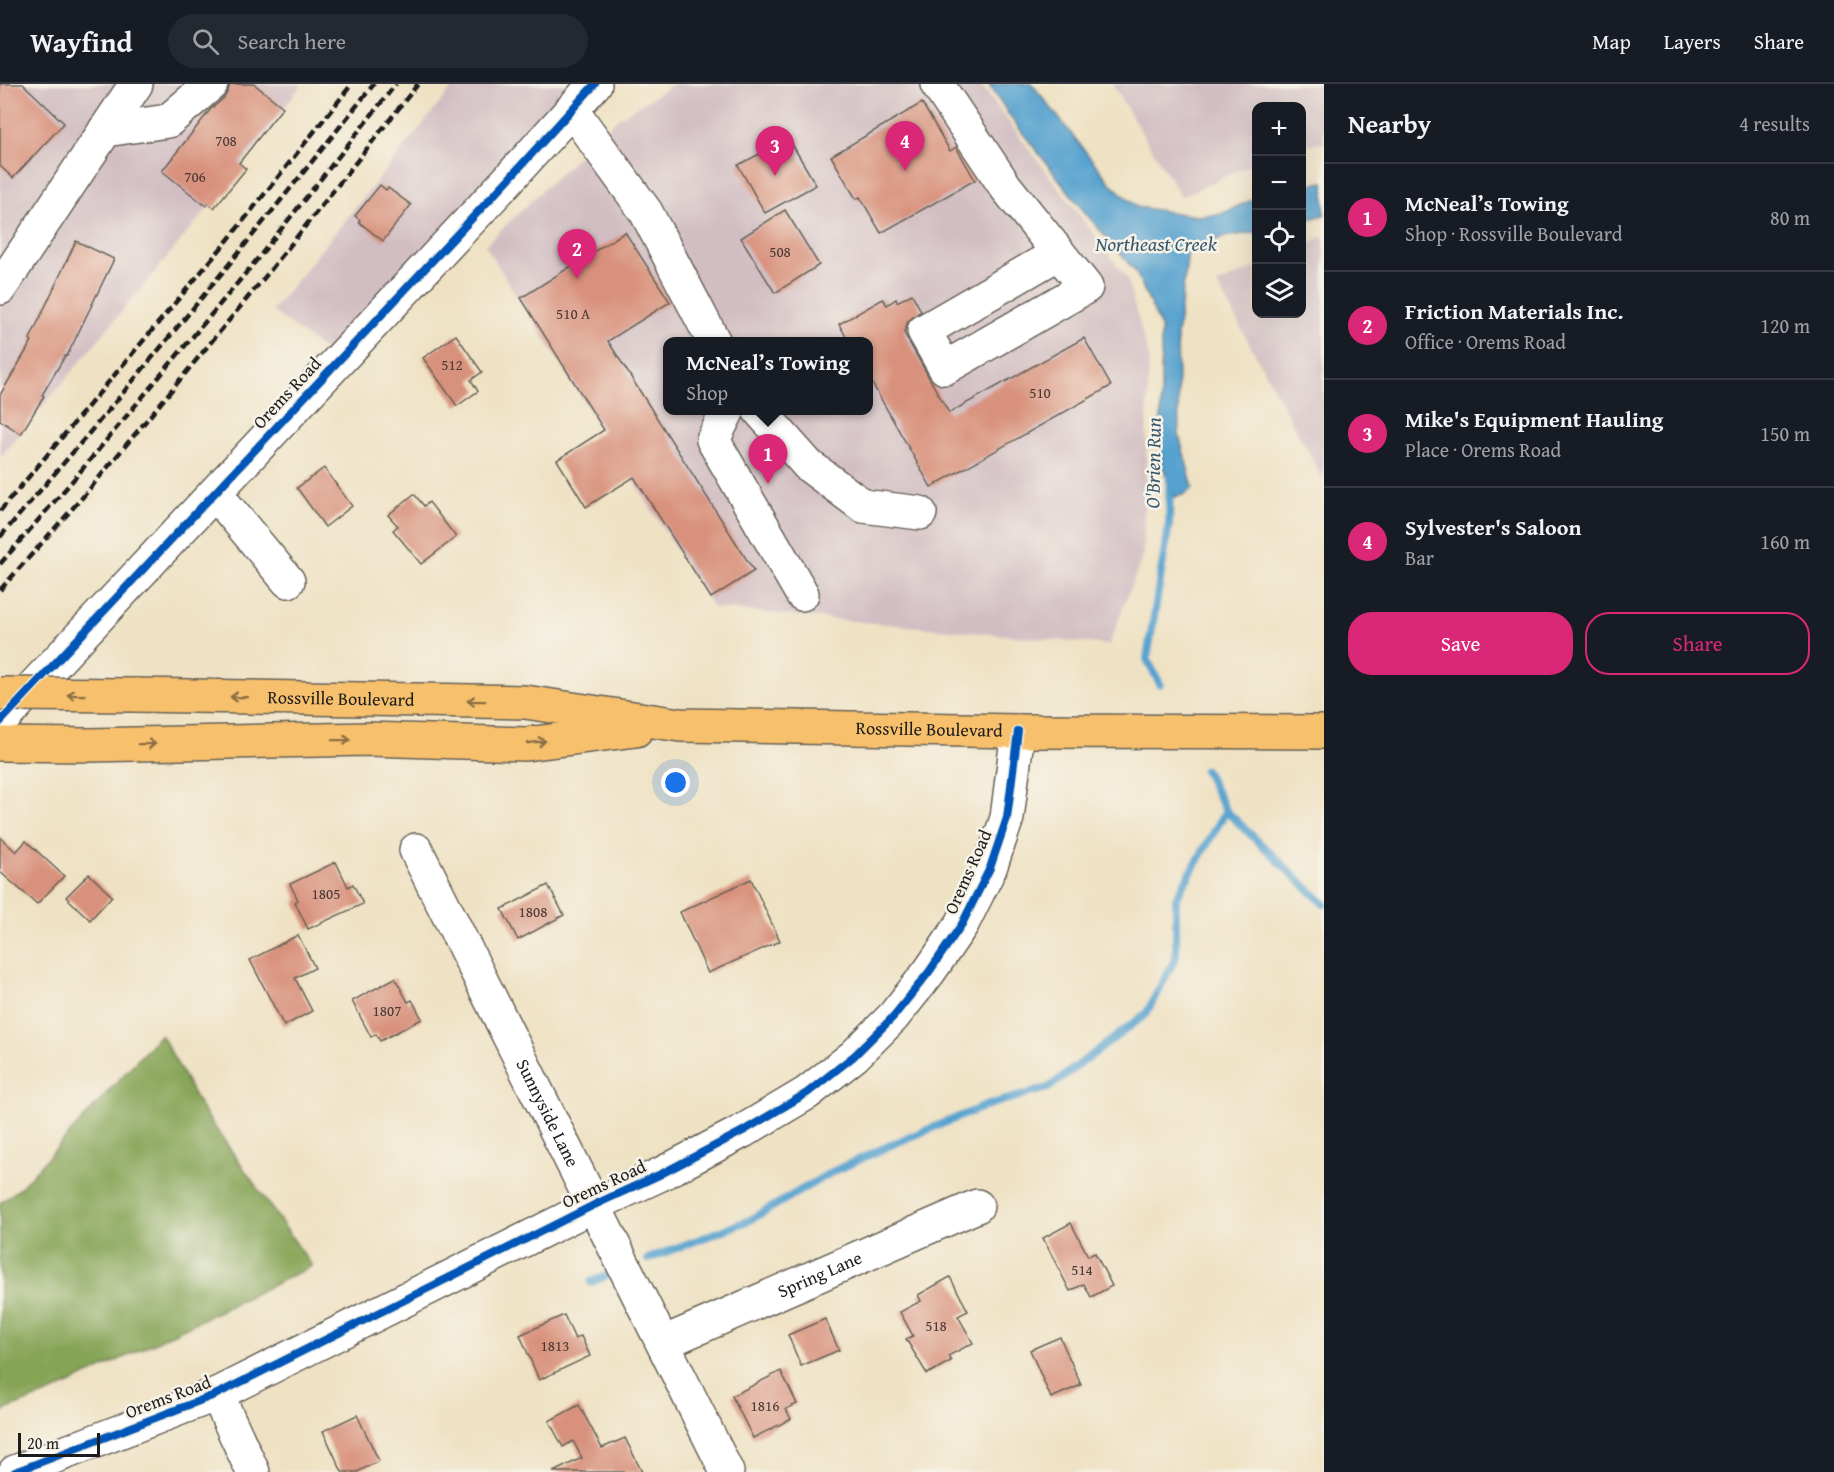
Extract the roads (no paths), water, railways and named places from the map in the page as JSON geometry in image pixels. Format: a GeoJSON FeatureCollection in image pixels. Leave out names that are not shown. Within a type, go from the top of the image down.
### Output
{"type":"FeatureCollection","features":[{"type":"Feature","properties":{"kind":"main road","name":"Rossville Boulevard"},"geometry":{"type":"LineString","coordinates":[[0,694],[525,702],[680,725],[1018,731],[1324,732]]}},
{"type":"Feature","properties":{"kind":"main road","name":"Rossville Boulevard"},"geometry":{"type":"LineString","coordinates":[[0,744],[89,745],[368,739],[526,744],[680,725]]}},
{"type":"Feature","properties":{"kind":"street"},"geometry":{"type":"LineString","coordinates":[[0,288],[136,84]]}},
{"type":"Feature","properties":{"kind":"street"},"geometry":{"type":"LineString","coordinates":[[105,130],[168,121],[211,84]]}},
{"type":"Feature","properties":{"kind":"street","name":"Orems Road"},"geometry":{"type":"LineString","coordinates":[[0,722],[596,84]]}},
{"type":"Feature","properties":{"kind":"street"},"geometry":{"type":"LineString","coordinates":[[937,84],[1005,186],[1059,253]]}},
{"type":"Feature","properties":{"kind":"street"},"geometry":{"type":"LineString","coordinates":[[572,110],[646,213],[711,337]]}},
{"type":"Feature","properties":{"kind":"street"},"geometry":{"type":"LineString","coordinates":[[726,415],[713,440],[802,594]]}},
{"type":"Feature","properties":{"kind":"street"},"geometry":{"type":"LineString","coordinates":[[763,415],[808,465],[863,506],[920,513]]}},
{"type":"Feature","properties":{"kind":"street"},"geometry":{"type":"LineString","coordinates":[[215,493],[288,581]]}},
{"type":"Feature","properties":{"kind":"street","name":"Orems Road"},"geometry":{"type":"LineString","coordinates":[[15,1472],[217,1394],[594,1205],[661,1174],[743,1131],[807,1092],[854,1056],[893,1017],[929,972],[962,924],[990,868],[1007,818],[1018,731]]}},
{"type":"Feature","properties":{"kind":"street","name":"Sunnyside Lane"},"geometry":{"type":"LineString","coordinates":[[416,850],[727,1472]]}},
{"type":"Feature","properties":{"kind":"street","name":"Spring Lane"},"geometry":{"type":"LineString","coordinates":[[663,1343],[977,1206]]}},
{"type":"Feature","properties":{"kind":"street"},"geometry":{"type":"LineString","coordinates":[[217,1394],[253,1472]]}},
{"type":"Feature","properties":{"kind":"water","name":"Northeast Creek"},"geometry":{"type":"Polygon","coordinates":[[[989,84],[1032,84],[1111,184],[1137,207],[1196,216],[1221,214],[1252,200],[1252,233],[1224,237],[1188,251],[1177,335],[1179,435],[1193,488],[1185,494],[1175,497],[1161,463],[1161,328],[1136,272],[1087,215],[1011,118],[989,84]]]}},
{"type":"Feature","properties":{"kind":"water"},"geometry":{"type":"Polygon","coordinates":[[[1324,182],[1324,215],[1306,220],[1306,185],[1324,182]]]}},
{"type":"Feature","properties":{"kind":"waterway","name":"O'Brien Run"},"geometry":{"type":"LineString","coordinates":[[1160,684],[1147,659],[1169,524],[1170,472]]}},
{"type":"Feature","properties":{"kind":"waterway","name":"O'Brien Run"},"geometry":{"type":"LineString","coordinates":[[1205,770],[1226,811],[1324,904]]}},
{"type":"Feature","properties":{"kind":"waterway"},"geometry":{"type":"LineString","coordinates":[[648,1259],[750,1220],[832,1172],[893,1144],[988,1105],[1048,1088],[1146,1014],[1176,957],[1176,898],[1226,811]]}},
{"type":"Feature","properties":{"kind":"waterway"},"geometry":{"type":"LineString","coordinates":[[591,1282],[606,1276]]}},
{"type":"Feature","properties":{"kind":"railway"},"geometry":{"type":"LineString","coordinates":[[0,511],[228,240],[352,84]]}},
{"type":"Feature","properties":{"kind":"railway"},"geometry":{"type":"LineString","coordinates":[[0,537],[190,312],[374,84]]}},
{"type":"Feature","properties":{"kind":"railway"},"geometry":{"type":"LineString","coordinates":[[0,564],[255,262],[396,84]]}},
{"type":"Feature","properties":{"kind":"railway"},"geometry":{"type":"LineString","coordinates":[[0,590],[88,491],[269,272],[418,84]]}},
{"type":"Feature","properties":{"kind":"place","name":"Sylvester's Saloon"},"geometry":{"type":"Point","coordinates":[905,171]}},
{"type":"Feature","properties":{"kind":"place","name":"Mike's Equipment Hauling"},"geometry":{"type":"Point","coordinates":[775,176]}},
{"type":"Feature","properties":{"kind":"place","name":"Friction Materials Inc."},"geometry":{"type":"Point","coordinates":[577,279]}},
{"type":"Feature","properties":{"kind":"place","name":"McNeal’s Towing"},"geometry":{"type":"Point","coordinates":[768,484]}}]}
